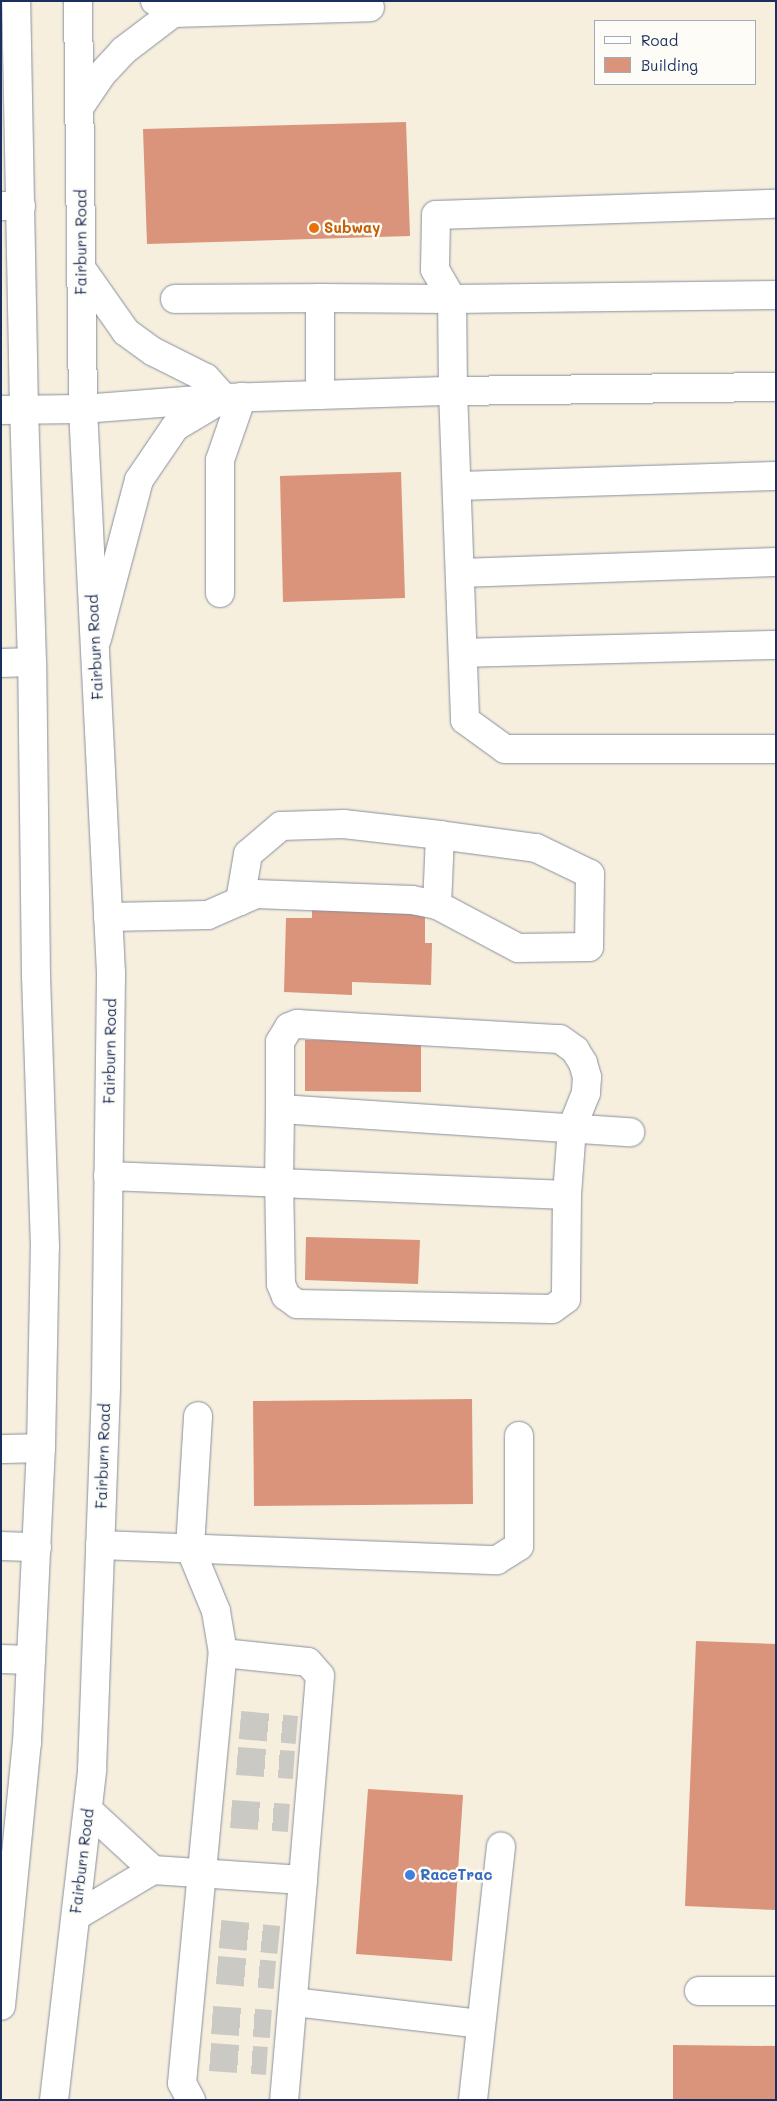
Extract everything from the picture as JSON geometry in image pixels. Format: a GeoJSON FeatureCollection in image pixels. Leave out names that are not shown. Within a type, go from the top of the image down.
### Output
{"type":"FeatureCollection","features":[{"type":"Feature","properties":{"kind":"main road"},"geometry":{"type":"LineString","coordinates":[[1,2006],[10,1826],[26,1762],[41,1448],[45,1247],[36,976],[32,662],[12,410],[11,206],[16,1]]}},
{"type":"Feature","properties":{"kind":"main road","name":"Fairburn Road"},"geometry":{"type":"LineString","coordinates":[[54,2100],[92,1770],[106,1385],[111,973],[83,409],[81,105],[78,1]]}},
{"type":"Feature","properties":{"kind":"main road"},"geometry":{"type":"LineString","coordinates":[[81,105],[101,74],[164,7],[370,7]]}},
{"type":"Feature","properties":{"kind":"main road"},"geometry":{"type":"LineString","coordinates":[[776,204],[436,215],[435,269],[452,299],[453,390],[465,720],[505,749],[776,749]]}},
{"type":"Feature","properties":{"kind":"main road"},"geometry":{"type":"LineString","coordinates":[[81,268],[126,332],[154,352],[206,378],[233,398]]}},
{"type":"Feature","properties":{"kind":"main road"},"geometry":{"type":"LineString","coordinates":[[175,299],[776,296]]}},
{"type":"Feature","properties":{"kind":"main road"},"geometry":{"type":"LineString","coordinates":[[320,298],[320,395]]}},
{"type":"Feature","properties":{"kind":"main road"},"geometry":{"type":"LineString","coordinates":[[12,410],[83,409],[233,398],[453,390],[776,387]]}},
{"type":"Feature","properties":{"kind":"main road"},"geometry":{"type":"LineString","coordinates":[[220,593],[220,460],[233,398]]}},
{"type":"Feature","properties":{"kind":"main road"},"geometry":{"type":"LineString","coordinates":[[94,647],[139,480],[175,426],[233,398]]}},
{"type":"Feature","properties":{"kind":"main road"},"geometry":{"type":"LineString","coordinates":[[456,486],[776,476]]}},
{"type":"Feature","properties":{"kind":"main road"},"geometry":{"type":"LineString","coordinates":[[460,573],[776,562]]}},
{"type":"Feature","properties":{"kind":"main road"},"geometry":{"type":"LineString","coordinates":[[463,653],[776,645]]}},
{"type":"Feature","properties":{"kind":"main road"},"geometry":{"type":"LineString","coordinates":[[1,663],[32,662]]}},
{"type":"Feature","properties":{"kind":"main road"},"geometry":{"type":"LineString","coordinates":[[108,917],[208,915],[240,902],[256,894],[412,900],[437,905],[518,948],[589,947],[590,874],[536,848],[440,835],[344,824],[281,826],[248,854],[240,902]]}},
{"type":"Feature","properties":{"kind":"main road"},"geometry":{"type":"LineString","coordinates":[[437,905],[440,835]]}},
{"type":"Feature","properties":{"kind":"main road"},"geometry":{"type":"LineString","coordinates":[[297,1024],[560,1039],[575,1050],[583,1063],[587,1077],[586,1093],[572,1128],[567,1195],[566,1299],[552,1309],[297,1304],[286,1296],[281,1284],[279,1183],[280,1042],[289,1027],[297,1024]]}},
{"type":"Feature","properties":{"kind":"main road"},"geometry":{"type":"LineString","coordinates":[[280,1109],[630,1132]]}},
{"type":"Feature","properties":{"kind":"main road"},"geometry":{"type":"LineString","coordinates":[[108,1176],[567,1195]]}},
{"type":"Feature","properties":{"kind":"main road"},"geometry":{"type":"LineString","coordinates":[[191,2100],[182,2083],[198,2056],[208,1933],[203,1872],[220,1813],[228,1725],[223,1653],[216,1611],[190,1548],[198,1416]]}},
{"type":"Feature","properties":{"kind":"main road"},"geometry":{"type":"LineString","coordinates":[[100,1545],[497,1560],[519,1546],[520,1436]]}},
{"type":"Feature","properties":{"kind":"main road"},"geometry":{"type":"LineString","coordinates":[[1,1449],[41,1448]]}},
{"type":"Feature","properties":{"kind":"main road"},"geometry":{"type":"LineString","coordinates":[[1,1546],[37,1548]]}},
{"type":"Feature","properties":{"kind":"main road"},"geometry":{"type":"LineString","coordinates":[[223,1653],[308,1662],[320,1676],[306,1731],[303,1765],[299,1819],[304,1880],[289,1940],[278,2062],[284,2100]]}},
{"type":"Feature","properties":{"kind":"main road"},"geometry":{"type":"LineString","coordinates":[[1,1659],[31,1660]]}},
{"type":"Feature","properties":{"kind":"main road"},"geometry":{"type":"LineString","coordinates":[[88,1810],[153,1870]]}},
{"type":"Feature","properties":{"kind":"main road"},"geometry":{"type":"LineString","coordinates":[[473,2100],[501,1847]]}},
{"type":"Feature","properties":{"kind":"main road"},"geometry":{"type":"LineString","coordinates":[[76,1916],[153,1870],[304,1880]]}},
{"type":"Feature","properties":{"kind":"main road"},"geometry":{"type":"LineString","coordinates":[[699,1991],[776,1991]]}},
{"type":"Feature","properties":{"kind":"main road"},"geometry":{"type":"LineString","coordinates":[[285,2001],[481,2024]]}},
{"type":"Feature","properties":{"kind":"building"},"geometry":{"type":"Polygon","coordinates":[[[406,122],[410,236],[147,244],[143,129],[406,122]]]}},
{"type":"Feature","properties":{"kind":"building"},"geometry":{"type":"Polygon","coordinates":[[[401,472],[405,598],[283,602],[280,476],[401,472]]]}},
{"type":"Feature","properties":{"kind":"building"},"geometry":{"type":"Polygon","coordinates":[[[312,910],[425,913],[425,943],[432,943],[431,985],[352,982],[352,995],[284,992],[286,918],[312,918],[312,910]]]}},
{"type":"Feature","properties":{"kind":"building"},"geometry":{"type":"Polygon","coordinates":[[[305,1040],[421,1041],[421,1092],[305,1091],[305,1040]]]}},
{"type":"Feature","properties":{"kind":"building"},"geometry":{"type":"Polygon","coordinates":[[[306,1237],[420,1240],[418,1284],[305,1280],[306,1237]]]}},
{"type":"Feature","properties":{"kind":"building"},"geometry":{"type":"Polygon","coordinates":[[[472,1399],[473,1504],[254,1506],[253,1401],[472,1399]]]}},
{"type":"Feature","properties":{"kind":"building"},"geometry":{"type":"Polygon","coordinates":[[[696,1641],[776,1644],[776,1910],[685,1906],[696,1641]]]}},
{"type":"Feature","properties":{"kind":"building","name":"RaceTrac"},"geometry":{"type":"Polygon","coordinates":[[[368,1789],[463,1795],[452,1961],[356,1954],[368,1789]]]}},
{"type":"Feature","properties":{"kind":"building"},"geometry":{"type":"Polygon","coordinates":[[[673,2045],[776,2046],[776,2100],[673,2100],[673,2045]]]}},
{"type":"Feature","properties":{"kind":"tunnel"},"geometry":{"type":"LineString","coordinates":[[240,1725],[297,1730]]}},
{"type":"Feature","properties":{"kind":"tunnel"},"geometry":{"type":"LineString","coordinates":[[237,1761],[294,1765]]}},
{"type":"Feature","properties":{"kind":"tunnel"},"geometry":{"type":"LineString","coordinates":[[231,1814],[289,1818]]}},
{"type":"Feature","properties":{"kind":"tunnel"},"geometry":{"type":"LineString","coordinates":[[220,1934],[279,1940]]}},
{"type":"Feature","properties":{"kind":"tunnel"},"geometry":{"type":"LineString","coordinates":[[217,1970],[275,1975]]}},
{"type":"Feature","properties":{"kind":"tunnel"},"geometry":{"type":"LineString","coordinates":[[212,2020],[271,2024]]}},
{"type":"Feature","properties":{"kind":"tunnel"},"geometry":{"type":"LineString","coordinates":[[210,2057],[267,2061]]}},
{"type":"Feature","properties":{"kind":"place","name":"Subway"},"geometry":{"type":"Point","coordinates":[314,228]}},
{"type":"Feature","properties":{"kind":"place","name":"RaceTrac"},"geometry":{"type":"Point","coordinates":[410,1875]}}]}
